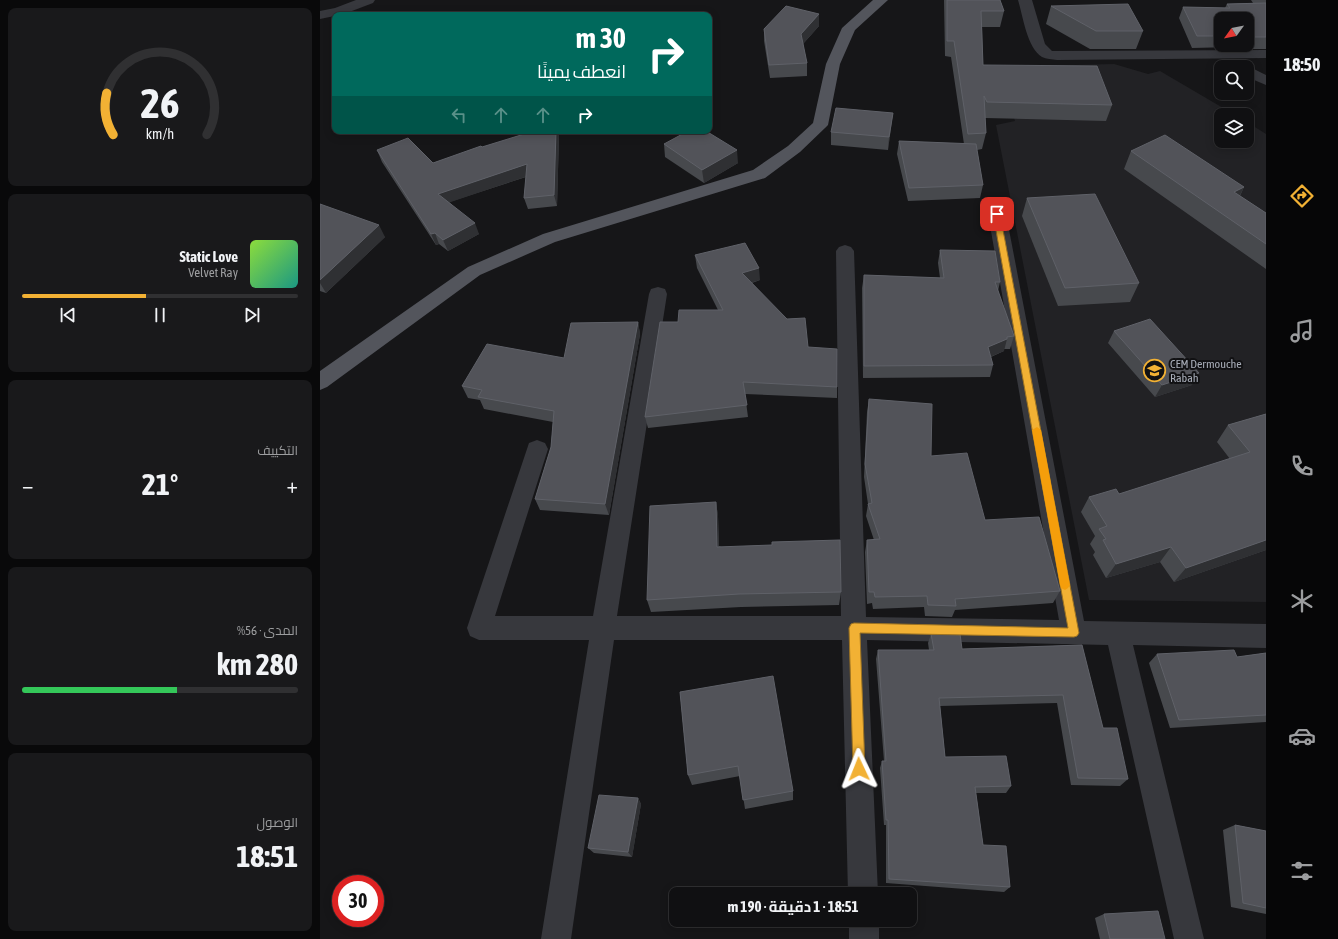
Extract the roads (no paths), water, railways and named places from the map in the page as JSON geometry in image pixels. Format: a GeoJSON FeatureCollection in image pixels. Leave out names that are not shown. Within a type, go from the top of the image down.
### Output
{"type":"FeatureCollection","features":[{"type":"Feature","properties":{"kind":"main road"},"geometry":{"type":"LineString","coordinates":[[320,382],[474,271],[549,238],[759,174],[794,149],[820,125],[833,64],[849,28],[882,0]]}},
{"type":"Feature","properties":{"kind":"street"},"geometry":{"type":"LineString","coordinates":[[334,12],[368,0]]}},
{"type":"Feature","properties":{"kind":"street"},"geometry":{"type":"LineString","coordinates":[[1025,0],[1038,46],[1047,54],[1057,56],[1266,54]]}},
{"type":"Feature","properties":{"kind":"street"},"geometry":{"type":"LineString","coordinates":[[320,15],[332,12]]}},
{"type":"Feature","properties":{"kind":"street"},"geometry":{"type":"LineString","coordinates":[[320,26],[332,17]]}},
{"type":"Feature","properties":{"kind":"street"},"geometry":{"type":"LineString","coordinates":[[1216,54],[1227,60]]}},
{"type":"Feature","properties":{"kind":"street"},"geometry":{"type":"LineString","coordinates":[[1254,75],[1266,81]]}},
{"type":"Feature","properties":{"kind":"street"},"geometry":{"type":"LineString","coordinates":[[997,214],[1074,633]]}},
{"type":"Feature","properties":{"kind":"street"},"geometry":{"type":"LineString","coordinates":[[845,251],[854,628],[863,887]]}},
{"type":"Feature","properties":{"kind":"street"},"geometry":{"type":"LineString","coordinates":[[556,939],[603,628],[658,294]]}},
{"type":"Feature","properties":{"kind":"street"},"geometry":{"type":"LineString","coordinates":[[537,449],[479,628],[854,628],[1266,636]]}},
{"type":"Feature","properties":{"kind":"street"},"geometry":{"type":"LineString","coordinates":[[1118,633],[1189,939]]}},
{"type":"Feature","properties":{"kind":"street"},"geometry":{"type":"LineString","coordinates":[[864,927],[864,939]]}},
{"type":"Feature","properties":{"kind":"place","name":"CEM Dermouche Rabah"},"geometry":{"type":"Point","coordinates":[1155,371]}}]}
